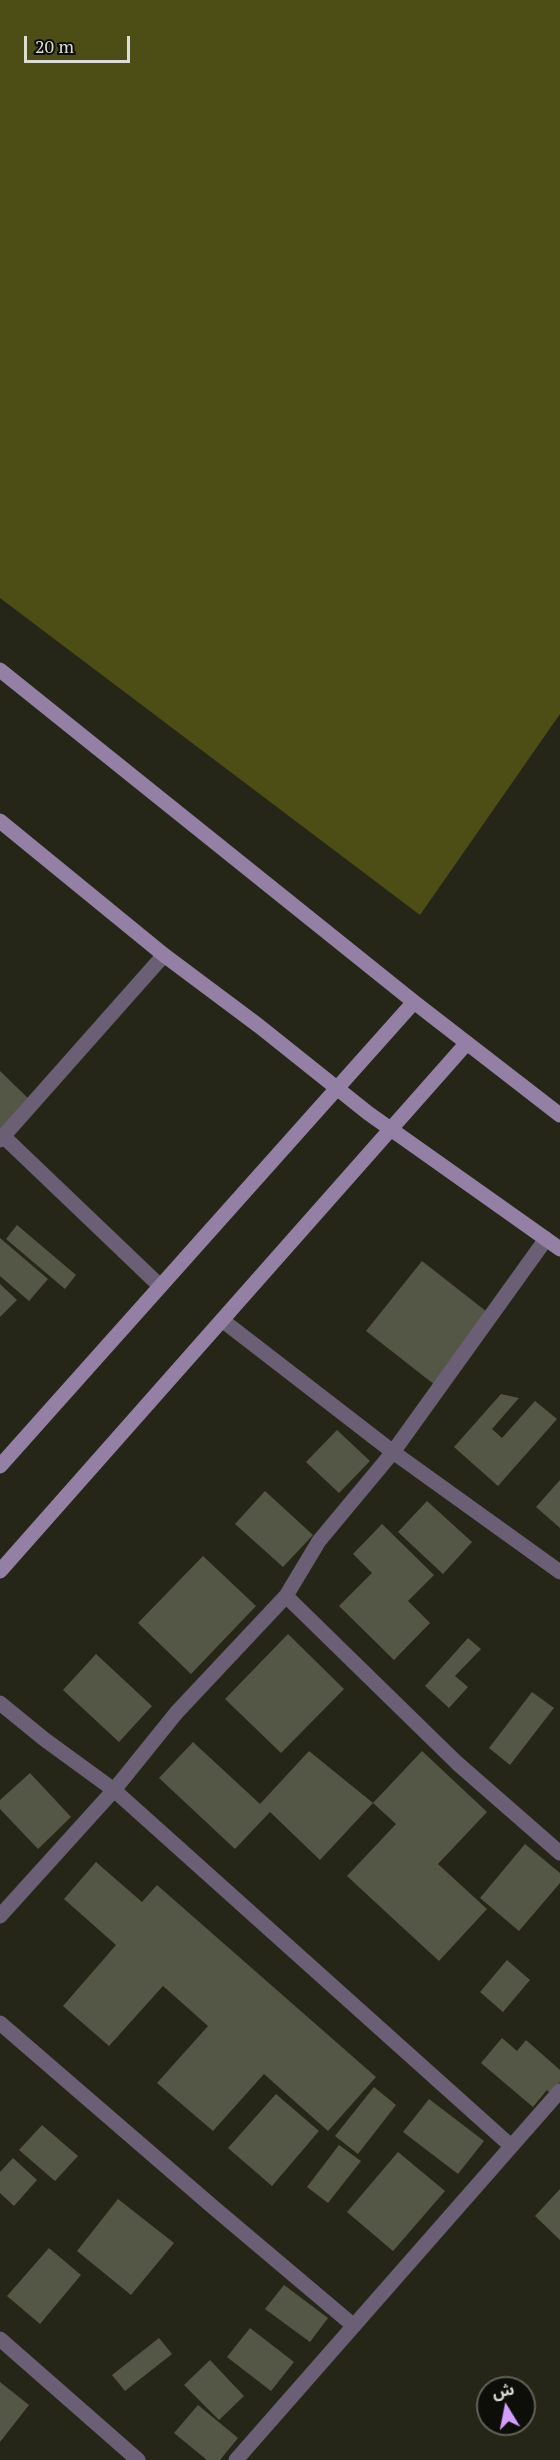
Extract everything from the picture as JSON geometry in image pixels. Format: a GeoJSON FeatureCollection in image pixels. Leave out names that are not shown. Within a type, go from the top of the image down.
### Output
{"type":"FeatureCollection","features":[{"type":"Feature","properties":{"kind":"street"},"geometry":{"type":"LineString","coordinates":[[0,670],[466,1044],[560,1115]]}},
{"type":"Feature","properties":{"kind":"street"},"geometry":{"type":"LineString","coordinates":[[0,821],[164,955],[391,1129],[560,1249]]}},
{"type":"Feature","properties":{"kind":"street"},"geometry":{"type":"LineString","coordinates":[[160,1286],[2,1138],[164,955]]}},
{"type":"Feature","properties":{"kind":"street"},"geometry":{"type":"LineString","coordinates":[[0,1466],[414,1002]]}},
{"type":"Feature","properties":{"kind":"street"},"geometry":{"type":"LineString","coordinates":[[0,1571],[466,1044]]}},
{"type":"Feature","properties":{"kind":"street"},"geometry":{"type":"LineString","coordinates":[[0,1916],[114,1790],[177,1712],[286,1596],[319,1541],[393,1452],[546,1239]]}},
{"type":"Feature","properties":{"kind":"street"},"geometry":{"type":"LineString","coordinates":[[222,1320],[393,1452],[560,1572]]}},
{"type":"Feature","properties":{"kind":"street"},"geometry":{"type":"LineString","coordinates":[[286,1596],[457,1764],[560,1853]]}},
{"type":"Feature","properties":{"kind":"street"},"geometry":{"type":"LineString","coordinates":[[0,1703],[44,1739],[114,1790],[511,2146]]}},
{"type":"Feature","properties":{"kind":"street"},"geometry":{"type":"LineString","coordinates":[[0,2023],[354,2326]]}},
{"type":"Feature","properties":{"kind":"street"},"geometry":{"type":"LineString","coordinates":[[243,2458],[354,2326],[560,2091]]}},
{"type":"Feature","properties":{"kind":"street"},"geometry":{"type":"LineString","coordinates":[[0,2339],[138,2460]]}},
{"type":"Feature","properties":{"kind":"shaded area"},"geometry":{"type":"Polygon","coordinates":[[[0,0],[560,0],[560,714],[420,915],[0,598],[0,0]]]}},
{"type":"Feature","properties":{"kind":"building"},"geometry":{"type":"Polygon","coordinates":[[[0,1071],[31,1101],[0,1132],[0,1071]]]}},
{"type":"Feature","properties":{"kind":"building"},"geometry":{"type":"Polygon","coordinates":[[[17,1225],[76,1275],[65,1289],[6,1239],[17,1225]]]}},
{"type":"Feature","properties":{"kind":"building"},"geometry":{"type":"Polygon","coordinates":[[[0,1238],[48,1279],[29,1301],[0,1276],[0,1238]]]}},
{"type":"Feature","properties":{"kind":"building"},"geometry":{"type":"Polygon","coordinates":[[[422,1261],[496,1319],[440,1389],[366,1331],[422,1261]]]}},
{"type":"Feature","properties":{"kind":"building"},"geometry":{"type":"Polygon","coordinates":[[[0,1284],[17,1300],[0,1317],[0,1284]]]}},
{"type":"Feature","properties":{"kind":"building"},"geometry":{"type":"Polygon","coordinates":[[[501,1394],[519,1398],[492,1429],[502,1438],[535,1401],[557,1419],[498,1486],[454,1447],[501,1394]]]}},
{"type":"Feature","properties":{"kind":"building"},"geometry":{"type":"Polygon","coordinates":[[[337,1430],[370,1461],[339,1493],[306,1462],[337,1430]]]}},
{"type":"Feature","properties":{"kind":"building"},"geometry":{"type":"Polygon","coordinates":[[[560,1480],[560,1528],[536,1507],[560,1480]]]}},
{"type":"Feature","properties":{"kind":"building"},"geometry":{"type":"Polygon","coordinates":[[[265,1491],[313,1535],[283,1567],[235,1524],[265,1491]]]}},
{"type":"Feature","properties":{"kind":"building"},"geometry":{"type":"Polygon","coordinates":[[[427,1501],[472,1542],[443,1574],[398,1532],[427,1501]]]}},
{"type":"Feature","properties":{"kind":"building"},"geometry":{"type":"Polygon","coordinates":[[[382,1524],[434,1575],[408,1601],[430,1623],[394,1660],[339,1606],[372,1573],[353,1554],[382,1524]]]}},
{"type":"Feature","properties":{"kind":"building"},"geometry":{"type":"Polygon","coordinates":[[[203,1556],[256,1606],[191,1674],[138,1623],[203,1556]]]}},
{"type":"Feature","properties":{"kind":"building"},"geometry":{"type":"Polygon","coordinates":[[[288,1634],[344,1689],[281,1753],[225,1699],[288,1634]]]}},
{"type":"Feature","properties":{"kind":"building"},"geometry":{"type":"Polygon","coordinates":[[[468,1638],[481,1649],[455,1676],[468,1687],[449,1708],[425,1686],[468,1638]]]}},
{"type":"Feature","properties":{"kind":"building"},"geometry":{"type":"Polygon","coordinates":[[[96,1654],[152,1706],[119,1742],[63,1690],[96,1654]]]}},
{"type":"Feature","properties":{"kind":"building"},"geometry":{"type":"Polygon","coordinates":[[[532,1692],[554,1708],[510,1765],[489,1748],[532,1692]]]}},
{"type":"Feature","properties":{"kind":"building"},"geometry":{"type":"Polygon","coordinates":[[[193,1742],[260,1804],[309,1751],[373,1803],[320,1860],[270,1812],[235,1849],[159,1778],[193,1742]]]}},
{"type":"Feature","properties":{"kind":"building"},"geometry":{"type":"Polygon","coordinates":[[[422,1751],[487,1812],[438,1864],[487,1909],[439,1961],[347,1876],[396,1824],[373,1803],[422,1751]]]}},
{"type":"Feature","properties":{"kind":"building"},"geometry":{"type":"Polygon","coordinates":[[[30,1773],[71,1817],[38,1849],[0,1809],[0,1800],[30,1773]]]}},
{"type":"Feature","properties":{"kind":"building"},"geometry":{"type":"Polygon","coordinates":[[[525,1844],[560,1873],[560,1883],[519,1931],[480,1898],[525,1844]]]}},
{"type":"Feature","properties":{"kind":"building"},"geometry":{"type":"Polygon","coordinates":[[[96,1862],[142,1902],[157,1885],[376,2077],[328,2131],[264,2074],[213,2131],[157,2083],[208,2026],[163,1986],[109,2046],[63,2006],[116,1945],[64,1899],[96,1862]]]}},
{"type":"Feature","properties":{"kind":"building"},"geometry":{"type":"Polygon","coordinates":[[[507,1960],[530,1980],[503,2012],[480,1992],[507,1960]]]}},
{"type":"Feature","properties":{"kind":"building"},"geometry":{"type":"Polygon","coordinates":[[[502,2038],[517,2051],[526,2040],[560,2070],[560,2082],[550,2093],[547,2090],[533,2107],[481,2063],[502,2038]]]}},
{"type":"Feature","properties":{"kind":"building"},"geometry":{"type":"Polygon","coordinates":[[[374,2087],[396,2105],[358,2154],[335,2136],[374,2087]]]}},
{"type":"Feature","properties":{"kind":"building"},"geometry":{"type":"Polygon","coordinates":[[[276,2094],[319,2131],[272,2186],[228,2148],[276,2094]]]}},
{"type":"Feature","properties":{"kind":"building"},"geometry":{"type":"Polygon","coordinates":[[[429,2099],[484,2141],[458,2174],[403,2132],[429,2099]]]}},
{"type":"Feature","properties":{"kind":"building"},"geometry":{"type":"Polygon","coordinates":[[[42,2125],[78,2156],[55,2181],[19,2150],[42,2125]]]}},
{"type":"Feature","properties":{"kind":"building"},"geometry":{"type":"Polygon","coordinates":[[[339,2145],[361,2161],[328,2203],[307,2187],[339,2145]]]}},
{"type":"Feature","properties":{"kind":"building"},"geometry":{"type":"Polygon","coordinates":[[[398,2152],[445,2191],[393,2251],[347,2212],[398,2152]]]}},
{"type":"Feature","properties":{"kind":"building"},"geometry":{"type":"Polygon","coordinates":[[[13,2158],[37,2180],[14,2206],[0,2193],[0,2172],[13,2158]]]}},
{"type":"Feature","properties":{"kind":"building"},"geometry":{"type":"Polygon","coordinates":[[[560,2189],[560,2240],[535,2216],[560,2189]]]}},
{"type":"Feature","properties":{"kind":"building"},"geometry":{"type":"Polygon","coordinates":[[[118,2199],[174,2243],[131,2295],[77,2251],[118,2199]]]}},
{"type":"Feature","properties":{"kind":"building"},"geometry":{"type":"Polygon","coordinates":[[[49,2248],[81,2275],[40,2324],[7,2296],[49,2248]]]}},
{"type":"Feature","properties":{"kind":"building"},"geometry":{"type":"Polygon","coordinates":[[[284,2285],[328,2318],[310,2342],[265,2309],[284,2285]]]}},
{"type":"Feature","properties":{"kind":"building"},"geometry":{"type":"Polygon","coordinates":[[[250,2328],[294,2362],[271,2391],[227,2357],[250,2328]]]}},
{"type":"Feature","properties":{"kind":"building"},"geometry":{"type":"Polygon","coordinates":[[[159,2338],[172,2354],[125,2391],[112,2375],[159,2338]]]}},
{"type":"Feature","properties":{"kind":"building"},"geometry":{"type":"Polygon","coordinates":[[[210,2360],[244,2396],[219,2420],[184,2385],[210,2360]]]}},
{"type":"Feature","properties":{"kind":"building"},"geometry":{"type":"Polygon","coordinates":[[[0,2382],[29,2405],[0,2442],[0,2382]]]}},
{"type":"Feature","properties":{"kind":"building"},"geometry":{"type":"Polygon","coordinates":[[[198,2405],[238,2438],[220,2460],[207,2460],[174,2433],[198,2405]]]}}]}
